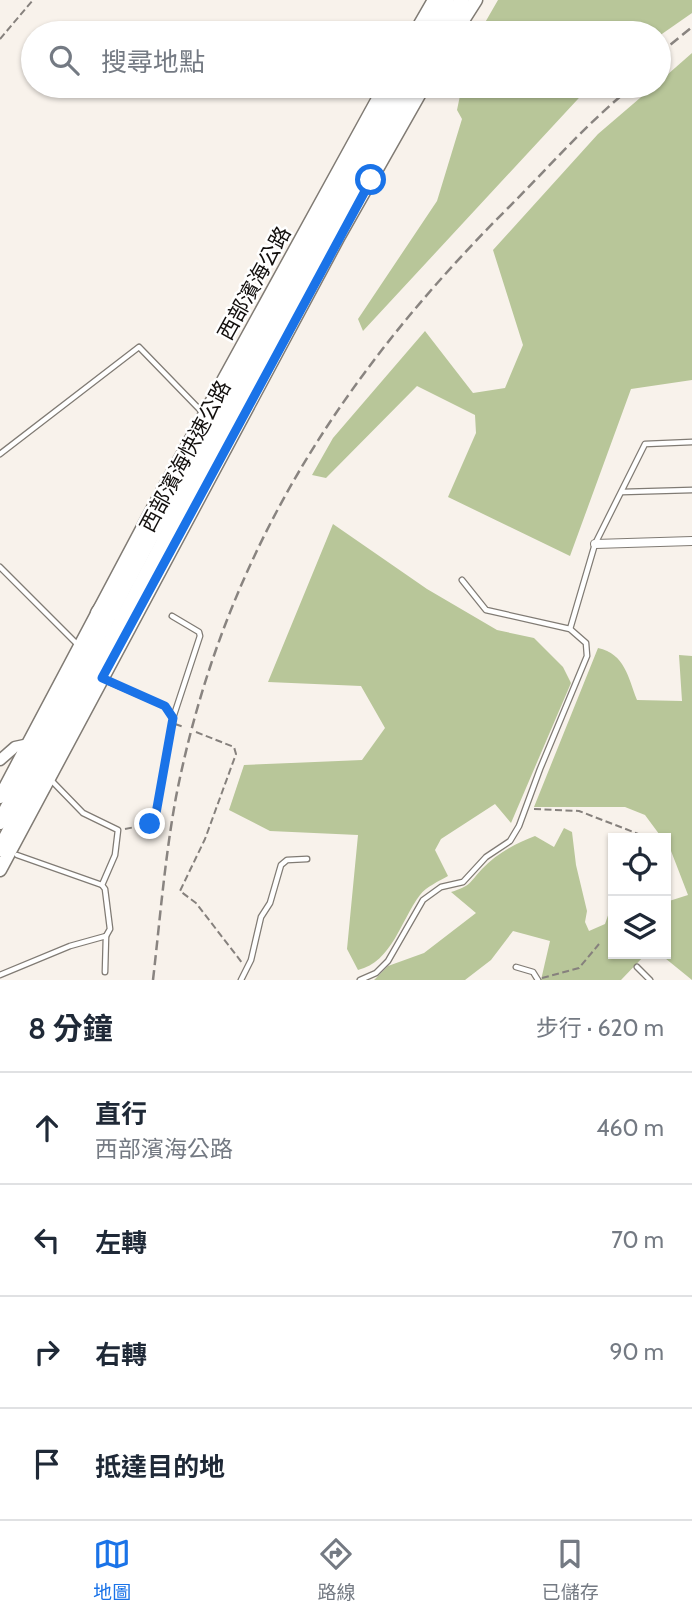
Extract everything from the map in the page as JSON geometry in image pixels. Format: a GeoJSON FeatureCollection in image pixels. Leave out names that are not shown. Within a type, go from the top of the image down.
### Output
{"type":"FeatureCollection","features":[{"type":"Feature","properties":{"kind":"highway"},"geometry":{"type":"LineString","coordinates":[[434,21],[447,0]]}},
{"type":"Feature","properties":{"kind":"highway"},"geometry":{"type":"LineString","coordinates":[[449,21],[462,0]]}},
{"type":"Feature","properties":{"kind":"highway","name":"西部濱海快速公路"},"geometry":{"type":"LineString","coordinates":[[0,822],[146,546],[390,98]]}},
{"type":"Feature","properties":{"kind":"highway","name":"西部濱海快速公路"},"geometry":{"type":"LineString","coordinates":[[0,849],[265,351],[404,98]]}},
{"type":"Feature","properties":{"kind":"highway"},"geometry":{"type":"LineString","coordinates":[[265,351],[339,236]]}},
{"type":"Feature","properties":{"kind":"highway"},"geometry":{"type":"LineString","coordinates":[[98,613],[146,546]]}},
{"type":"Feature","properties":{"kind":"main road"},"geometry":{"type":"LineString","coordinates":[[422,21],[434,0]]}},
{"type":"Feature","properties":{"kind":"main road"},"geometry":{"type":"LineString","coordinates":[[463,21],[476,0]]}},
{"type":"Feature","properties":{"kind":"main road","name":"西部濱海公路"},"geometry":{"type":"LineString","coordinates":[[0,797],[378,98]]}},
{"type":"Feature","properties":{"kind":"main road"},"geometry":{"type":"LineString","coordinates":[[0,870],[339,236],[417,98]]}},
{"type":"Feature","properties":{"kind":"street"},"geometry":{"type":"LineString","coordinates":[[595,544],[692,541]]}},
{"type":"Feature","properties":{"kind":"street"},"geometry":{"type":"LineString","coordinates":[[0,760],[15,747],[29,744]]}},
{"type":"Feature","properties":{"kind":"lane"},"geometry":{"type":"LineString","coordinates":[[0,454],[139,347],[205,414]]}},
{"type":"Feature","properties":{"kind":"lane"},"geometry":{"type":"LineString","coordinates":[[569,629],[595,544],[645,444],[692,442]]}},
{"type":"Feature","properties":{"kind":"lane"},"geometry":{"type":"LineString","coordinates":[[622,492],[692,490]]}},
{"type":"Feature","properties":{"kind":"lane"},"geometry":{"type":"LineString","coordinates":[[0,567],[80,647]]}},
{"type":"Feature","properties":{"kind":"lane"},"geometry":{"type":"LineString","coordinates":[[360,980],[376,973],[388,961],[423,900],[441,887],[463,882],[486,857],[510,841],[587,656],[586,643],[569,629],[486,610],[462,580]]}},
{"type":"Feature","properties":{"kind":"lane"},"geometry":{"type":"LineString","coordinates":[[172,616],[199,632],[200,636],[172,720]]}},
{"type":"Feature","properties":{"kind":"lane"},"geometry":{"type":"LineString","coordinates":[[102,678],[165,706],[172,720]]}},
{"type":"Feature","properties":{"kind":"lane"},"geometry":{"type":"LineString","coordinates":[[49,778],[83,813],[118,831],[115,855],[102,885]]}},
{"type":"Feature","properties":{"kind":"lane"},"geometry":{"type":"LineString","coordinates":[[17,855],[102,885],[105,889],[110,929],[106,936],[105,972]]}},
{"type":"Feature","properties":{"kind":"lane"},"geometry":{"type":"LineString","coordinates":[[240,980],[251,960],[257,926],[270,903],[281,865],[287,860],[307,859]]}},
{"type":"Feature","properties":{"kind":"lane"},"geometry":{"type":"LineString","coordinates":[[0,975],[70,946],[106,936]]}},
{"type":"Feature","properties":{"kind":"lane"},"geometry":{"type":"LineString","coordinates":[[516,967],[533,972],[538,980]]}},
{"type":"Feature","properties":{"kind":"lane"},"geometry":{"type":"LineString","coordinates":[[637,967],[650,980]]}},
{"type":"Feature","properties":{"kind":"path"},"geometry":{"type":"LineString","coordinates":[[0,39],[33,0]]}},
{"type":"Feature","properties":{"kind":"path"},"geometry":{"type":"LineString","coordinates":[[118,831],[150,824],[155,819],[172,720],[184,727]]}},
{"type":"Feature","properties":{"kind":"path"},"geometry":{"type":"LineString","coordinates":[[196,732],[234,747],[236,754],[205,839],[180,891],[196,903],[245,968]]}},
{"type":"Feature","properties":{"kind":"path"},"geometry":{"type":"LineString","coordinates":[[526,808],[579,811],[636,833]]}},
{"type":"Feature","properties":{"kind":"path"},"geometry":{"type":"LineString","coordinates":[[538,980],[552,973],[579,968],[599,943]]}},
{"type":"Feature","properties":{"kind":"green space"},"geometry":{"type":"Polygon","coordinates":[[[498,0],[692,0],[692,13],[671,28],[671,21],[486,21],[498,0]]]}},
{"type":"Feature","properties":{"kind":"green space"},"geometry":{"type":"Polygon","coordinates":[[[692,53],[692,380],[631,389],[570,556],[448,497],[476,433],[475,415],[417,386],[326,478],[312,475],[333,438],[425,331],[473,393],[505,388],[523,345],[493,250],[598,134],[640,98],[671,98],[671,71],[692,53]]]}},
{"type":"Feature","properties":{"kind":"green space"},"geometry":{"type":"Polygon","coordinates":[[[460,98],[579,98],[363,331],[358,319],[437,201],[462,119],[457,110],[460,98]]]}},
{"type":"Feature","properties":{"kind":"green space"},"geometry":{"type":"Polygon","coordinates":[[[333,524],[427,589],[497,630],[534,638],[563,667],[571,683],[511,823],[495,804],[441,839],[435,850],[448,876],[420,895],[388,949],[370,966],[358,970],[347,949],[358,835],[270,831],[229,810],[244,765],[362,760],[385,728],[361,686],[268,682],[333,524]]]}},
{"type":"Feature","properties":{"kind":"green space"},"geometry":{"type":"Polygon","coordinates":[[[598,648],[614,655],[620,661],[637,700],[682,701],[679,655],[692,656],[692,980],[666,959],[671,959],[671,900],[688,895],[671,851],[671,833],[658,833],[645,815],[625,807],[534,807],[598,648]]]}},
{"type":"Feature","properties":{"kind":"green space"},"geometry":{"type":"Polygon","coordinates":[[[564,828],[572,832],[576,865],[587,911],[585,922],[589,931],[605,924],[608,915],[608,959],[641,959],[621,980],[541,980],[550,941],[513,931],[491,960],[465,980],[374,980],[388,966],[424,953],[476,913],[451,892],[469,884],[500,854],[535,836],[554,847],[564,828]]]}},
{"type":"Feature","properties":{"kind":"railway"},"geometry":{"type":"LineString","coordinates":[[671,44],[692,27]]}},
{"type":"Feature","properties":{"kind":"railway"},"geometry":{"type":"LineString","coordinates":[[153,980],[172,820],[197,710],[224,628],[257,550],[296,476],[341,406],[391,338],[447,272],[618,98]]}},
{"type":"Feature","properties":{"kind":"route"},"geometry":{"type":"LineString","coordinates":[[150,824],[155,819],[173,718],[165,706],[102,678],[371,180]]}}]}
